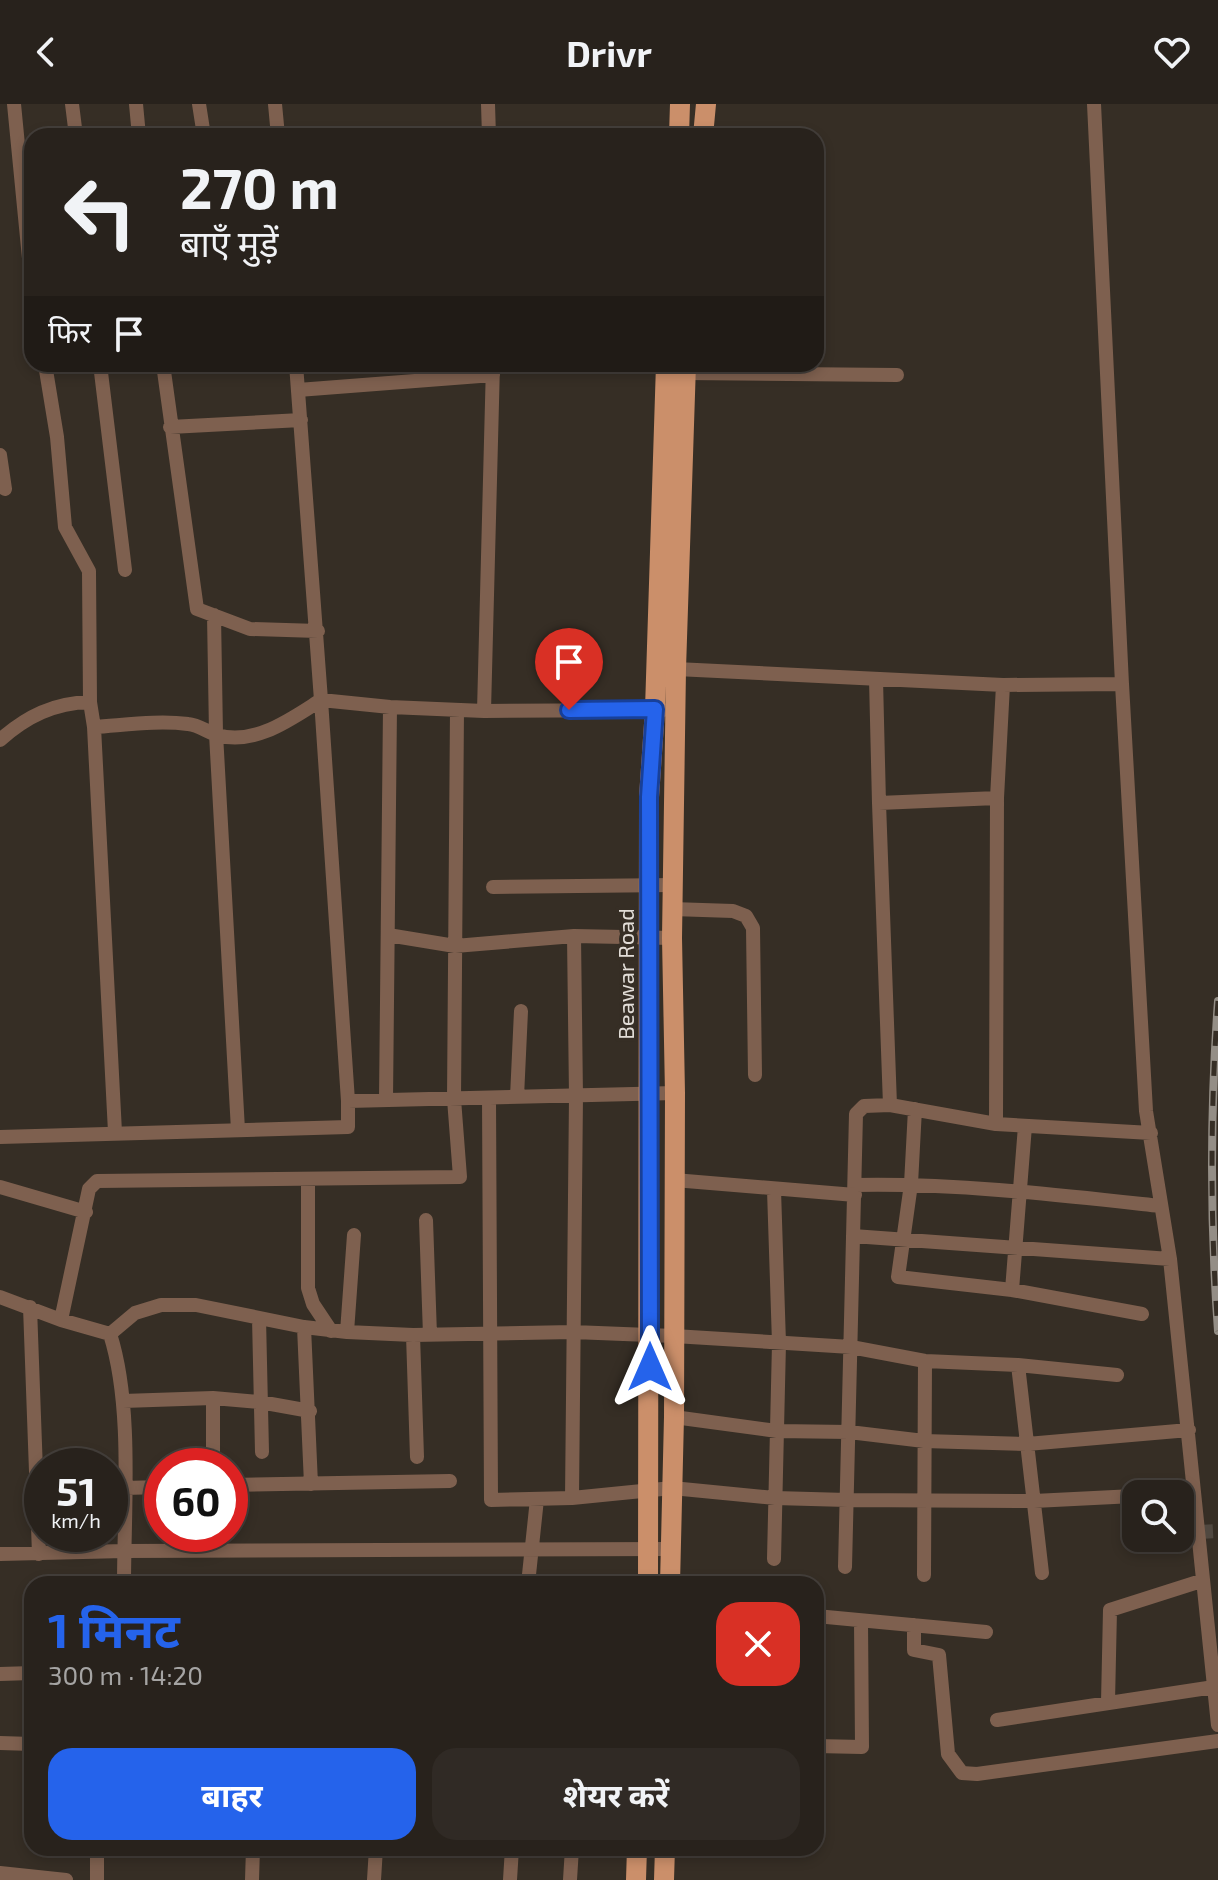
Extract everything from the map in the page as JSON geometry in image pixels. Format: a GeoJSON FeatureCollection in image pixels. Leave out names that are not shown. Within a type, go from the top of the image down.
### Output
{"type":"FeatureCollection","features":[{"type":"Feature","properties":{"kind":"main road"},"geometry":{"type":"LineString","coordinates":[[679,128],[680,104]]}},
{"type":"Feature","properties":{"kind":"main road"},"geometry":{"type":"LineString","coordinates":[[704,128],[706,104]]}},
{"type":"Feature","properties":{"kind":"main road","name":"Beawar Road"},"geometry":{"type":"LineString","coordinates":[[666,372],[665,710],[673,885],[675,1093],[670,1576]]}},
{"type":"Feature","properties":{"kind":"main road","name":"Beawar Road"},"geometry":{"type":"LineString","coordinates":[[648,1576],[649,797],[676,669],[686,372]]}},
{"type":"Feature","properties":{"kind":"main road"},"geometry":{"type":"LineString","coordinates":[[636,1880],[637,1856]]}},
{"type":"Feature","properties":{"kind":"main road"},"geometry":{"type":"LineString","coordinates":[[664,1880],[665,1856]]}},
{"type":"Feature","properties":{"kind":"street"},"geometry":{"type":"LineString","coordinates":[[14,104],[24,205]]}},
{"type":"Feature","properties":{"kind":"street"},"geometry":{"type":"LineString","coordinates":[[72,104],[75,128]]}},
{"type":"Feature","properties":{"kind":"street"},"geometry":{"type":"LineString","coordinates":[[136,104],[138,128]]}},
{"type":"Feature","properties":{"kind":"street"},"geometry":{"type":"LineString","coordinates":[[199,104],[203,128]]}},
{"type":"Feature","properties":{"kind":"street"},"geometry":{"type":"LineString","coordinates":[[275,104],[277,128]]}},
{"type":"Feature","properties":{"kind":"street"},"geometry":{"type":"LineString","coordinates":[[488,104],[489,128]]}},
{"type":"Feature","properties":{"kind":"street"},"geometry":{"type":"LineString","coordinates":[[1094,104],[1146,1105],[1170,1259],[1218,1725]]}},
{"type":"Feature","properties":{"kind":"street"},"geometry":{"type":"LineString","coordinates":[[46,372],[57,437],[65,527],[89,571],[90,702],[94,727],[115,1132]]}},
{"type":"Feature","properties":{"kind":"street"},"geometry":{"type":"LineString","coordinates":[[101,372],[125,570]]}},
{"type":"Feature","properties":{"kind":"street"},"geometry":{"type":"LineString","coordinates":[[164,372],[197,609],[250,629],[318,631]]}},
{"type":"Feature","properties":{"kind":"street"},"geometry":{"type":"LineString","coordinates":[[0,1137],[348,1127],[318,631],[297,372]]}},
{"type":"Feature","properties":{"kind":"street"},"geometry":{"type":"LineString","coordinates":[[298,390],[474,372]]}},
{"type":"Feature","properties":{"kind":"street"},"geometry":{"type":"LineString","coordinates":[[484,711],[493,372]]}},
{"type":"Feature","properties":{"kind":"street"},"geometry":{"type":"LineString","coordinates":[[792,372],[897,375]]}},
{"type":"Feature","properties":{"kind":"street"},"geometry":{"type":"LineString","coordinates":[[170,427],[301,420]]}},
{"type":"Feature","properties":{"kind":"street"},"geometry":{"type":"LineString","coordinates":[[0,455],[5,489]]}},
{"type":"Feature","properties":{"kind":"street"},"geometry":{"type":"LineString","coordinates":[[214,615],[216,734],[238,1130]]}},
{"type":"Feature","properties":{"kind":"street"},"geometry":{"type":"LineString","coordinates":[[676,669],[1003,685],[1122,684]]}},
{"type":"Feature","properties":{"kind":"street"},"geometry":{"type":"LineString","coordinates":[[876,679],[890,1105]]}},
{"type":"Feature","properties":{"kind":"street"},"geometry":{"type":"LineString","coordinates":[[996,1124],[997,798],[1003,685]]}},
{"type":"Feature","properties":{"kind":"street"},"geometry":{"type":"LineString","coordinates":[[94,727],[189,724],[232,737],[258,734],[284,723],[321,700],[484,711],[665,710]]}},
{"type":"Feature","properties":{"kind":"street"},"geometry":{"type":"LineString","coordinates":[[0,740],[41,711],[67,702],[90,702]]}},
{"type":"Feature","properties":{"kind":"street"},"geometry":{"type":"LineString","coordinates":[[386,1100],[390,707]]}},
{"type":"Feature","properties":{"kind":"street"},"geometry":{"type":"LineString","coordinates":[[61,1320],[87,1202],[97,1181],[460,1177],[454,1099],[457,710]]}},
{"type":"Feature","properties":{"kind":"street"},"geometry":{"type":"LineString","coordinates":[[879,803],[997,798]]}},
{"type":"Feature","properties":{"kind":"street"},"geometry":{"type":"LineString","coordinates":[[493,887],[673,885]]}},
{"type":"Feature","properties":{"kind":"street"},"geometry":{"type":"LineString","coordinates":[[672,909],[733,911],[746,916],[753,928],[755,1075]]}},
{"type":"Feature","properties":{"kind":"street"},"geometry":{"type":"LineString","coordinates":[[388,935],[455,946],[574,936],[672,938]]}},
{"type":"Feature","properties":{"kind":"street"},"geometry":{"type":"LineString","coordinates":[[572,1498],[576,1096],[574,936]]}},
{"type":"Feature","properties":{"kind":"street"},"geometry":{"type":"LineString","coordinates":[[517,1097],[521,1011]]}},
{"type":"Feature","properties":{"kind":"street"},"geometry":{"type":"LineString","coordinates":[[348,1101],[675,1093]]}},
{"type":"Feature","properties":{"kind":"street"},"geometry":{"type":"LineString","coordinates":[[489,1098],[491,1500],[572,1498],[672,1488],[775,1498],[847,1500],[1034,1501],[1122,1497]]}},
{"type":"Feature","properties":{"kind":"street"},"geometry":{"type":"LineString","coordinates":[[845,1567],[856,1114],[864,1106],[890,1105],[996,1124],[1151,1133]]}},
{"type":"Feature","properties":{"kind":"street"},"geometry":{"type":"LineString","coordinates":[[915,1109],[911,1184],[898,1277],[1012,1290],[1142,1314]]}},
{"type":"Feature","properties":{"kind":"street"},"geometry":{"type":"LineString","coordinates":[[1012,1290],[1025,1126]]}},
{"type":"Feature","properties":{"kind":"street"},"geometry":{"type":"LineString","coordinates":[[308,1180],[308,1288],[317,1329],[310,1411],[311,1484]]}},
{"type":"Feature","properties":{"kind":"street"},"geometry":{"type":"LineString","coordinates":[[674,1180],[774,1190],[855,1190],[911,1184],[1020,1191],[1160,1206]]}},
{"type":"Feature","properties":{"kind":"street"},"geometry":{"type":"LineString","coordinates":[[0,1187],[87,1202]]}},
{"type":"Feature","properties":{"kind":"street"},"geometry":{"type":"LineString","coordinates":[[774,1190],[779,1343],[774,1559]]}},
{"type":"Feature","properties":{"kind":"street"},"geometry":{"type":"LineString","coordinates":[[426,1220],[430,1335]]}},
{"type":"Feature","properties":{"kind":"street"},"geometry":{"type":"LineString","coordinates":[[347,1332],[354,1235]]}},
{"type":"Feature","properties":{"kind":"street"},"geometry":{"type":"LineString","coordinates":[[853,1236],[1170,1259]]}},
{"type":"Feature","properties":{"kind":"street"},"geometry":{"type":"LineString","coordinates":[[0,1297],[110,1334]]}},
{"type":"Feature","properties":{"kind":"street"},"geometry":{"type":"LineString","coordinates":[[110,1334],[135,1313],[161,1305],[196,1305],[347,1332],[413,1335],[573,1332],[674,1336],[851,1347],[925,1361],[1018,1365],[1117,1375]]}},
{"type":"Feature","properties":{"kind":"street"},"geometry":{"type":"LineString","coordinates":[[30,1307],[39,1554]]}},
{"type":"Feature","properties":{"kind":"street"},"geometry":{"type":"LineString","coordinates":[[259,1318],[262,1452]]}},
{"type":"Feature","properties":{"kind":"street"},"geometry":{"type":"LineString","coordinates":[[110,1334],[123,1401],[124,1448]]}},
{"type":"Feature","properties":{"kind":"street"},"geometry":{"type":"LineString","coordinates":[[413,1335],[417,1457]]}},
{"type":"Feature","properties":{"kind":"street"},"geometry":{"type":"LineString","coordinates":[[924,1575],[925,1361]]}},
{"type":"Feature","properties":{"kind":"street"},"geometry":{"type":"LineString","coordinates":[[1018,1365],[1042,1573]]}},
{"type":"Feature","properties":{"kind":"street"},"geometry":{"type":"LineString","coordinates":[[123,1401],[213,1398],[310,1411]]}},
{"type":"Feature","properties":{"kind":"street"},"geometry":{"type":"LineString","coordinates":[[213,1398],[213,1448]]}},
{"type":"Feature","properties":{"kind":"street"},"geometry":{"type":"LineString","coordinates":[[674,1417],[777,1431],[849,1432],[924,1441],[1027,1444],[1189,1430]]}},
{"type":"Feature","properties":{"kind":"street"},"geometry":{"type":"LineString","coordinates":[[248,1485],[450,1481]]}},
{"type":"Feature","properties":{"kind":"street"},"geometry":{"type":"LineString","coordinates":[[528,1576],[537,1499]]}},
{"type":"Feature","properties":{"kind":"street"},"geometry":{"type":"LineString","coordinates":[[128,1551],[671,1549]]}},
{"type":"Feature","properties":{"kind":"street"},"geometry":{"type":"LineString","coordinates":[[0,1554],[96,1552]]}},
{"type":"Feature","properties":{"kind":"street"},"geometry":{"type":"LineString","coordinates":[[124,1552],[124,1576]]}},
{"type":"Feature","properties":{"kind":"street"},"geometry":{"type":"LineString","coordinates":[[1108,1702],[1110,1610],[1201,1581]]}},
{"type":"Feature","properties":{"kind":"street"},"geometry":{"type":"LineString","coordinates":[[824,1617],[986,1632]]}},
{"type":"Feature","properties":{"kind":"street"},"geometry":{"type":"LineString","coordinates":[[824,1746],[862,1747],[861,1621]]}},
{"type":"Feature","properties":{"kind":"street"},"geometry":{"type":"LineString","coordinates":[[914,1625],[914,1650],[939,1655],[948,1754],[962,1773],[977,1774],[1218,1741]]}},
{"type":"Feature","properties":{"kind":"street"},"geometry":{"type":"LineString","coordinates":[[0,1674],[24,1673]]}},
{"type":"Feature","properties":{"kind":"street"},"geometry":{"type":"LineString","coordinates":[[997,1720],[1214,1687]]}},
{"type":"Feature","properties":{"kind":"street"},"geometry":{"type":"LineString","coordinates":[[0,1743],[24,1744]]}},
{"type":"Feature","properties":{"kind":"street"},"geometry":{"type":"LineString","coordinates":[[97,1856],[97,1880]]}},
{"type":"Feature","properties":{"kind":"street"},"geometry":{"type":"LineString","coordinates":[[252,1880],[253,1856]]}},
{"type":"Feature","properties":{"kind":"street"},"geometry":{"type":"LineString","coordinates":[[374,1880],[376,1856]]}},
{"type":"Feature","properties":{"kind":"street"},"geometry":{"type":"LineString","coordinates":[[510,1880],[512,1856]]}},
{"type":"Feature","properties":{"kind":"street"},"geometry":{"type":"LineString","coordinates":[[570,1880],[572,1856]]}},
{"type":"Feature","properties":{"kind":"street"},"geometry":{"type":"LineString","coordinates":[[0,1873],[66,1880]]}},
{"type":"Feature","properties":{"kind":"tunnel"},"geometry":{"type":"LineString","coordinates":[[1199,1532],[1218,1531]]}},
{"type":"Feature","properties":{"kind":"railway"},"geometry":{"type":"LineString","coordinates":[[1218,1001],[1212,1166],[1218,1331]]}},
{"type":"Feature","properties":{"kind":"route"},"geometry":{"type":"LineString","coordinates":[[569,710],[655,709],[649,797],[650,1367]]}}]}
